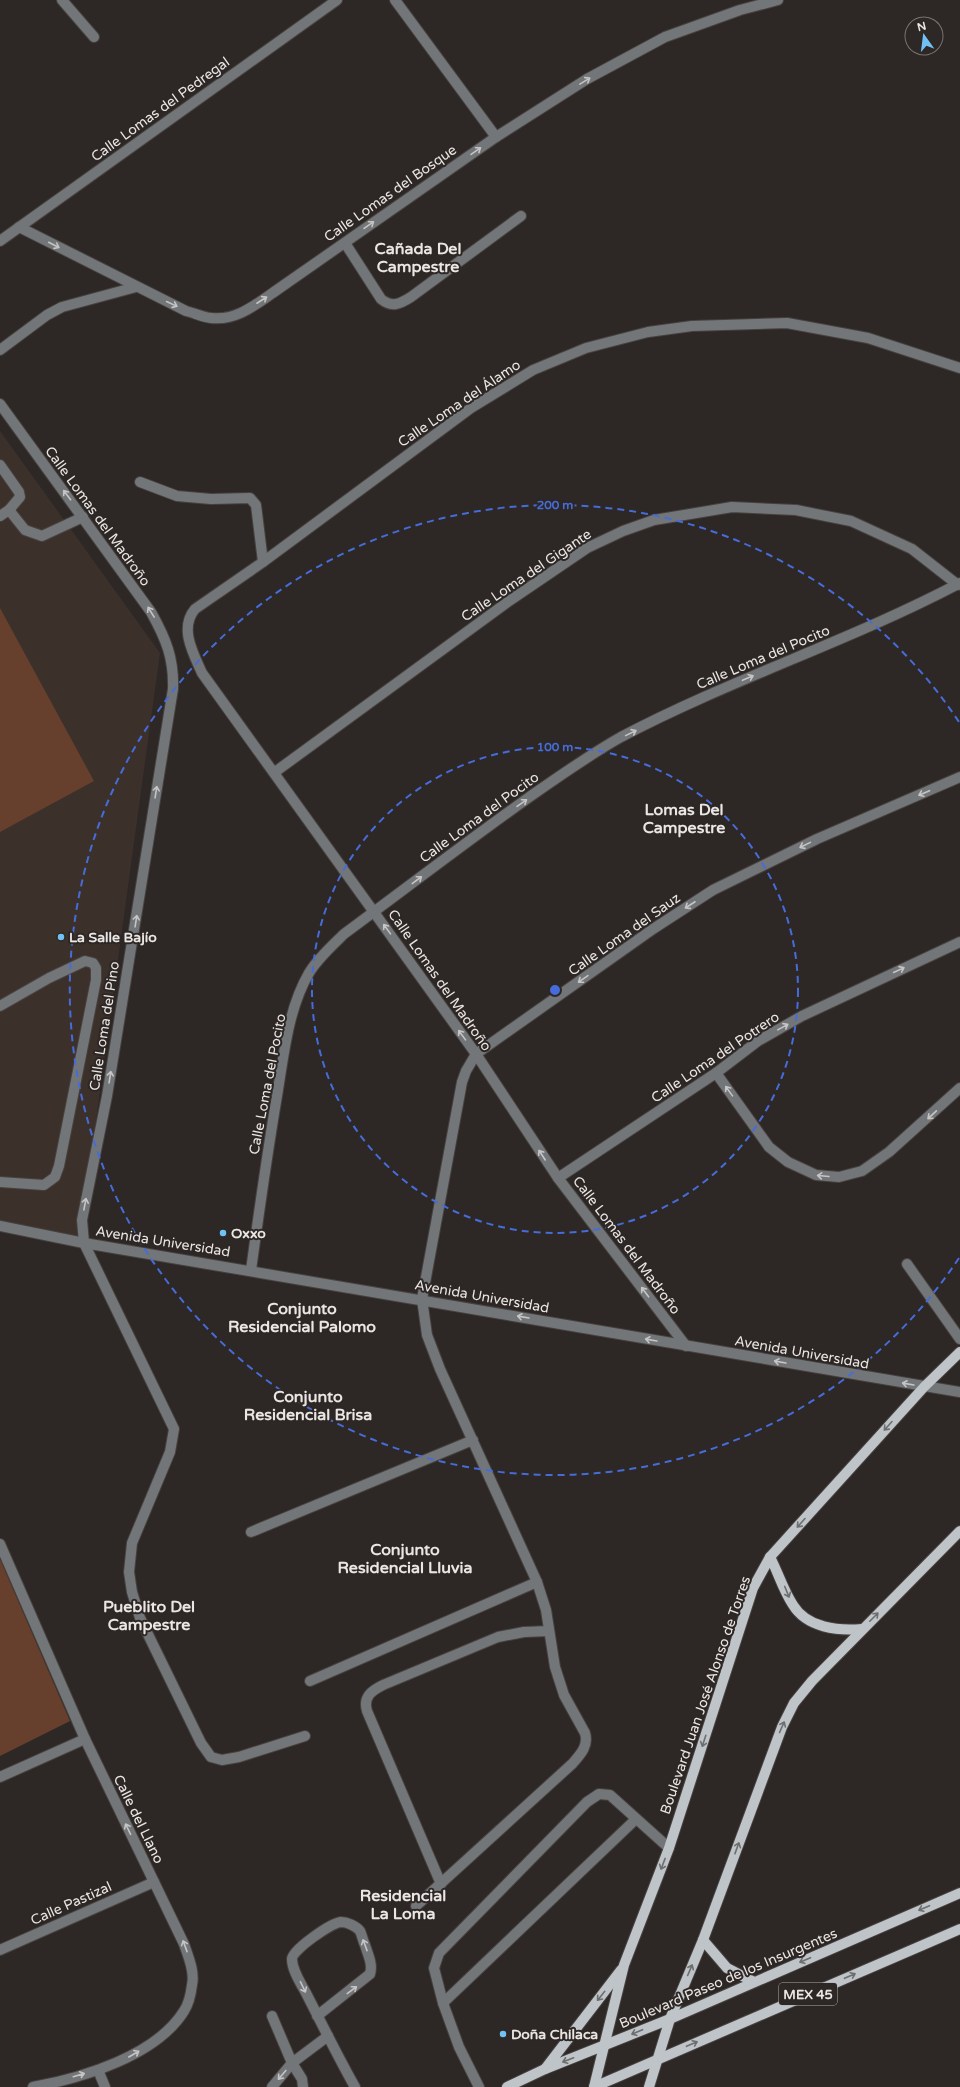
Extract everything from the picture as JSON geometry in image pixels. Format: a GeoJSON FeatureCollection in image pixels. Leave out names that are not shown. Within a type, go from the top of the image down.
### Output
{"type":"FeatureCollection","features":[{"type":"Feature","properties":{"kind":"main road","name":"Boulevard Juan José Alonso de Torres"},"geometry":{"type":"LineString","coordinates":[[594,2087],[624,1965],[669,1848],[753,1588],[770,1557],[924,1387],[960,1352]]}},
{"type":"Feature","properties":{"kind":"main road"},"geometry":{"type":"LineString","coordinates":[[649,2087],[670,2018],[703,1940],[782,1727],[794,1703],[812,1681],[862,1629],[960,1531]]}},
{"type":"Feature","properties":{"kind":"main road"},"geometry":{"type":"LineString","coordinates":[[770,1557],[793,1605],[802,1616],[827,1627],[844,1631],[862,1629]]}},
{"type":"Feature","properties":{"kind":"main road","name":"Boulevard Paseo de los Insurgentes"},"geometry":{"type":"LineString","coordinates":[[507,2087],[545,2069],[604,2046],[960,1893]]}},
{"type":"Feature","properties":{"kind":"main road","name":"MEX 45"},"geometry":{"type":"LineString","coordinates":[[594,2087],[960,1929]]}},
{"type":"Feature","properties":{"kind":"main road"},"geometry":{"type":"LineString","coordinates":[[703,1940],[727,1968],[754,1982]]}},
{"type":"Feature","properties":{"kind":"main road"},"geometry":{"type":"LineString","coordinates":[[545,2069],[624,1965]]}},
{"type":"Feature","properties":{"kind":"street"},"geometry":{"type":"LineString","coordinates":[[62,0],[94,37]]}},
{"type":"Feature","properties":{"kind":"street","name":"Calle Lomas del Pedregal"},"geometry":{"type":"LineString","coordinates":[[0,241],[336,0]]}},
{"type":"Feature","properties":{"kind":"street"},"geometry":{"type":"LineString","coordinates":[[395,0],[496,137]]}},
{"type":"Feature","properties":{"kind":"street","name":"Calle Lomas del Bosque"},"geometry":{"type":"LineString","coordinates":[[19,227],[186,311],[211,318],[228,317],[244,312],[496,137],[587,79],[665,38],[740,10],[778,0]]}},
{"type":"Feature","properties":{"kind":"street"},"geometry":{"type":"LineString","coordinates":[[345,243],[381,299],[392,305],[401,303],[411,297],[521,216]]}},
{"type":"Feature","properties":{"kind":"street"},"geometry":{"type":"LineString","coordinates":[[0,350],[47,314],[62,307],[136,287]]}},
{"type":"Feature","properties":{"kind":"street","name":"Calle Loma del Álamo"},"geometry":{"type":"LineString","coordinates":[[187,624],[195,609],[263,562],[471,408],[533,370],[586,348],[648,332],[692,326],[787,323],[868,338],[960,368]]}},
{"type":"Feature","properties":{"kind":"street","name":"Calle Lomas del Madroño"},"geometry":{"type":"LineString","coordinates":[[0,404],[151,612],[168,647]]}},
{"type":"Feature","properties":{"kind":"street"},"geometry":{"type":"LineString","coordinates":[[0,465],[20,495],[19,499],[4,513],[26,530],[42,536],[83,517]]}},
{"type":"Feature","properties":{"kind":"street"},"geometry":{"type":"LineString","coordinates":[[140,482],[177,496],[212,499],[250,498],[256,505],[263,562]]}},
{"type":"Feature","properties":{"kind":"street","name":"Calle Loma del Gigante"},"geometry":{"type":"LineString","coordinates":[[275,772],[509,601],[587,548],[623,531],[654,520],[732,507],[796,510],[851,521],[912,549],[959,584]]}},
{"type":"Feature","properties":{"kind":"street","name":"Calle Loma del Pocito"},"geometry":{"type":"LineString","coordinates":[[251,1270],[286,1039],[299,995],[310,972],[323,954],[344,934],[494,823],[568,771],[619,738],[690,703],[870,626],[959,584]]}},
{"type":"Feature","properties":{"kind":"street","name":"Calle Lomas del Madroño"},"geometry":{"type":"LineString","coordinates":[[187,624],[193,653],[202,673],[275,772],[476,1054],[558,1178],[686,1346]]}},
{"type":"Feature","properties":{"kind":"street","name":"Calle Loma del Pino"},"geometry":{"type":"LineString","coordinates":[[84,1243],[82,1220],[107,1096],[173,689],[174,670],[168,647]]}},
{"type":"Feature","properties":{"kind":"street","name":"Calle Loma del Sauz"},"geometry":{"type":"LineString","coordinates":[[416,1906],[572,1764],[585,1746],[587,1740],[585,1733],[564,1695],[555,1667],[546,1610],[537,1582],[427,1335],[422,1299],[462,1082],[466,1071],[476,1054],[653,929],[713,890],[817,839],[960,777]]}},
{"type":"Feature","properties":{"kind":"street","name":"Calle Loma del Potrero"},"geometry":{"type":"LineString","coordinates":[[558,1178],[716,1073],[758,1041],[802,1016],[960,942]]}},
{"type":"Feature","properties":{"kind":"street"},"geometry":{"type":"LineString","coordinates":[[0,1006],[49,978],[85,962],[92,963],[96,968],[96,980],[65,1135],[55,1177],[44,1185],[0,1182]]}},
{"type":"Feature","properties":{"kind":"street"},"geometry":{"type":"LineString","coordinates":[[716,1073],[774,1150],[788,1162],[816,1175],[839,1177],[862,1171],[889,1152],[960,1088]]}},
{"type":"Feature","properties":{"kind":"street","name":"Avenida Universidad"},"geometry":{"type":"LineString","coordinates":[[0,1226],[84,1243],[422,1299],[686,1346],[960,1392]]}},
{"type":"Feature","properties":{"kind":"street"},"geometry":{"type":"LineString","coordinates":[[84,1243],[174,1429],[170,1452],[132,1543],[128,1572],[140,1618],[201,1743],[211,1757],[222,1760],[239,1757],[305,1736]]}},
{"type":"Feature","properties":{"kind":"street"},"geometry":{"type":"LineString","coordinates":[[907,1264],[960,1339]]}},
{"type":"Feature","properties":{"kind":"street"},"geometry":{"type":"LineString","coordinates":[[251,1532],[473,1440]]}},
{"type":"Feature","properties":{"kind":"street","name":"Calle del Llano"},"geometry":{"type":"LineString","coordinates":[[0,1544],[85,1739],[184,1944],[191,1967],[193,1984],[185,2011],[168,2032],[132,2056],[98,2070],[33,2087]]}},
{"type":"Feature","properties":{"kind":"street"},"geometry":{"type":"LineString","coordinates":[[310,1681],[537,1582]]}},
{"type":"Feature","properties":{"kind":"street"},"geometry":{"type":"LineString","coordinates":[[441,1884],[367,1711],[366,1700],[372,1691],[382,1685],[498,1637],[524,1632],[549,1632]]}},
{"type":"Feature","properties":{"kind":"street"},"geometry":{"type":"LineString","coordinates":[[0,1777],[85,1739]]}},
{"type":"Feature","properties":{"kind":"street"},"geometry":{"type":"LineString","coordinates":[[479,2087],[460,2047],[443,2003],[434,1968],[439,1954],[587,1802],[599,1794],[610,1795],[669,1848]]}},
{"type":"Feature","properties":{"kind":"street"},"geometry":{"type":"LineString","coordinates":[[443,2003],[636,1819]]}},
{"type":"Feature","properties":{"kind":"street","name":"Calle Pastizal"},"geometry":{"type":"LineString","coordinates":[[0,1950],[154,1882]]}},
{"type":"Feature","properties":{"kind":"street"},"geometry":{"type":"LineString","coordinates":[[318,2016],[370,1974],[372,1967],[359,1931],[352,1925],[343,1922],[332,1924],[293,1953],[292,1958],[298,1976],[318,2016],[328,2036],[355,2087]]}},
{"type":"Feature","properties":{"kind":"street"},"geometry":{"type":"LineString","coordinates":[[272,2016],[292,2063],[302,2079],[303,2087]]}},
{"type":"Feature","properties":{"kind":"street"},"geometry":{"type":"LineString","coordinates":[[272,2087],[292,2063],[328,2036]]}},
{"type":"Feature","properties":{"kind":"street"},"geometry":{"type":"LineString","coordinates":[[98,2070],[105,2087]]}},
{"type":"Feature","properties":{"kind":"shaded area","name":"La Salle Bajío"},"geometry":{"type":"Polygon","coordinates":[[[0,431],[160,653],[80,1237],[0,1222],[0,431]]]}},
{"type":"Feature","properties":{"kind":"shaded area"},"geometry":{"type":"Polygon","coordinates":[[[0,608],[94,781],[0,832],[0,608]]]}},
{"type":"Feature","properties":{"kind":"shaded area"},"geometry":{"type":"Polygon","coordinates":[[[0,1559],[70,1721],[0,1756],[0,1559]]]}},
{"type":"Feature","properties":{"kind":"place","name":"La Salle Bajío"},"geometry":{"type":"Point","coordinates":[61,937]}},
{"type":"Feature","properties":{"kind":"place","name":"Oxxo"},"geometry":{"type":"Point","coordinates":[223,1233]}},
{"type":"Feature","properties":{"kind":"place","name":"Doña Chilaca"},"geometry":{"type":"Point","coordinates":[503,2034]}},
{"type":"Feature","properties":{"kind":"district","name":"Cañada Del Campestre"},"geometry":{"type":"Point","coordinates":[418,257]}},
{"type":"Feature","properties":{"kind":"district","name":"Lomas Del Campestre"},"geometry":{"type":"Point","coordinates":[684,818]}},
{"type":"Feature","properties":{"kind":"district","name":"Conjunto Residencial Palomo"},"geometry":{"type":"Point","coordinates":[302,1317]}},
{"type":"Feature","properties":{"kind":"district","name":"Conjunto Residencial Brisa"},"geometry":{"type":"Point","coordinates":[308,1405]}},
{"type":"Feature","properties":{"kind":"district","name":"Conjunto Residencial Lluvia"},"geometry":{"type":"Point","coordinates":[405,1558]}},
{"type":"Feature","properties":{"kind":"district","name":"Pueblito Del Campestre"},"geometry":{"type":"Point","coordinates":[149,1615]}},
{"type":"Feature","properties":{"kind":"district","name":"Residencial La Loma"},"geometry":{"type":"Point","coordinates":[403,1904]}}]}
